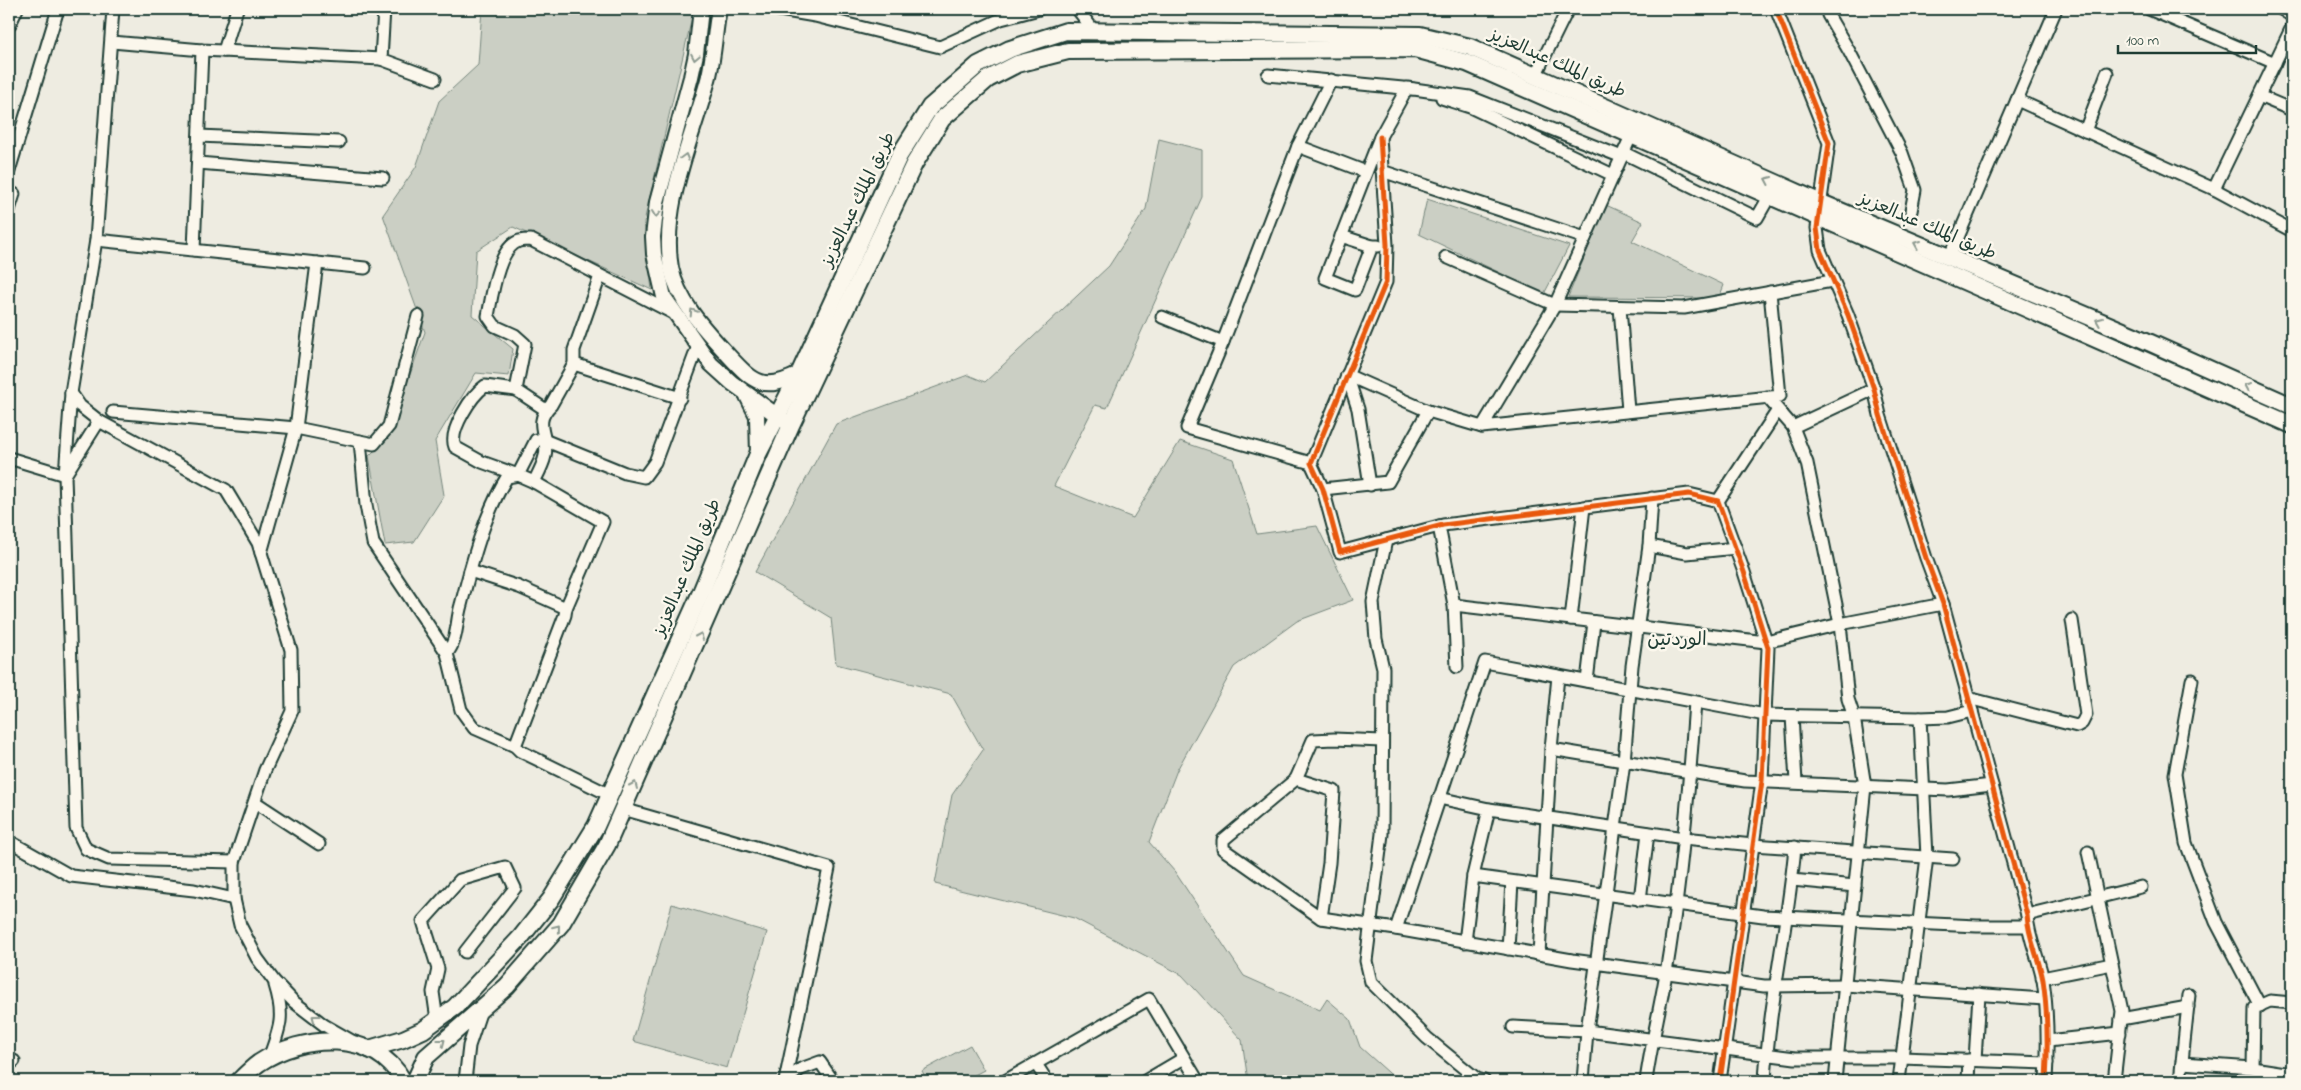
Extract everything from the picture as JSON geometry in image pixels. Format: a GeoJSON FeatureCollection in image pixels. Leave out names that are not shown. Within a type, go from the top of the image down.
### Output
{"type":"FeatureCollection","features":[{"type":"Feature","properties":{"kind":"highway","name":"طريق الملك عبدالعزيز"},"geometry":{"type":"LineString","coordinates":[[363,1046],[404,1039],[423,1030],[455,1007],[521,937],[551,899],[596,826],[702,590],[758,454],[788,414],[800,374],[899,156],[930,107],[978,65],[1010,49],[1066,31],[1420,35],[1470,47],[1818,210],[2292,425]]}},
{"type":"Feature","properties":{"kind":"highway","name":"طريق الملك عبدالعزيز"},"geometry":{"type":"LineString","coordinates":[[415,1081],[426,1057],[508,986],[561,924],[607,845],[788,414],[914,164],[942,119],[988,79],[1017,64],[1068,51],[1415,49],[1467,63],[1769,197],[1818,210],[1949,258],[2292,406]]}},
{"type":"Feature","properties":{"kind":"highway"},"geometry":{"type":"LineString","coordinates":[[239,1081],[259,1063],[292,1047],[324,1041],[363,1046],[375,1052],[390,1065],[403,1081]]}},
{"type":"Feature","properties":{"kind":"main road"},"geometry":{"type":"LineString","coordinates":[[701,9],[696,54],[684,106],[663,174],[657,202],[653,237],[654,254],[664,298],[711,364],[741,389],[750,400],[757,416],[758,454]]}},
{"type":"Feature","properties":{"kind":"main road"},"geometry":{"type":"LineString","coordinates":[[719,9],[709,74],[674,194],[670,216],[671,268],[682,296],[704,329],[739,367],[754,379],[788,414]]}},
{"type":"Feature","properties":{"kind":"main road"},"geometry":{"type":"LineString","coordinates":[[754,379],[764,384],[776,384],[800,374]]}},
{"type":"Feature","properties":{"kind":"main road"},"geometry":{"type":"LineString","coordinates":[[741,389],[788,414]]}},
{"type":"Feature","properties":{"kind":"street"},"geometry":{"type":"LineString","coordinates":[[9,26],[17,9]]}},
{"type":"Feature","properties":{"kind":"street"},"geometry":{"type":"LineString","coordinates":[[9,170],[58,9]]}},
{"type":"Feature","properties":{"kind":"street"},"geometry":{"type":"LineString","coordinates":[[113,9],[96,240],[71,392],[64,475],[76,828],[86,849],[109,859],[234,862]]}},
{"type":"Feature","properties":{"kind":"street"},"geometry":{"type":"LineString","coordinates":[[224,51],[237,9]]}},
{"type":"Feature","properties":{"kind":"street"},"geometry":{"type":"LineString","coordinates":[[381,59],[384,9]]}},
{"type":"Feature","properties":{"kind":"street"},"geometry":{"type":"LineString","coordinates":[[774,9],[816,12],[940,47],[1001,14],[1039,9]]}},
{"type":"Feature","properties":{"kind":"street"},"geometry":{"type":"LineString","coordinates":[[1076,9],[1095,32]]}},
{"type":"Feature","properties":{"kind":"street"},"geometry":{"type":"LineString","coordinates":[[1535,76],[1568,9]]}},
{"type":"Feature","properties":{"kind":"street"},"geometry":{"type":"LineString","coordinates":[[1776,9],[1829,144],[1816,228],[1820,250],[1848,315],[1874,389],[1880,415],[1923,549],[1943,604],[2042,978],[2048,1040],[2046,1081]]}},
{"type":"Feature","properties":{"kind":"street"},"geometry":{"type":"LineString","coordinates":[[1828,9],[1828,16],[1849,51],[1902,153],[1915,190],[1911,211]]}},
{"type":"Feature","properties":{"kind":"street"},"geometry":{"type":"LineString","coordinates":[[1949,258],[2056,9]]}},
{"type":"Feature","properties":{"kind":"street"},"geometry":{"type":"LineString","coordinates":[[2149,9],[2275,63]]}},
{"type":"Feature","properties":{"kind":"street"},"geometry":{"type":"LineString","coordinates":[[2281,9],[2292,16]]}},
{"type":"Feature","properties":{"kind":"street"},"geometry":{"type":"LineString","coordinates":[[2214,189],[2292,27]]}},
{"type":"Feature","properties":{"kind":"street"},"geometry":{"type":"LineString","coordinates":[[112,42],[202,50],[381,59],[436,79]]}},
{"type":"Feature","properties":{"kind":"street"},"geometry":{"type":"LineString","coordinates":[[194,250],[202,50]]}},
{"type":"Feature","properties":{"kind":"street"},"geometry":{"type":"LineString","coordinates":[[2085,130],[2107,72]]}},
{"type":"Feature","properties":{"kind":"street"},"geometry":{"type":"LineString","coordinates":[[1268,74],[1407,88],[1470,97],[1623,155],[1757,218],[1769,197]]}},
{"type":"Feature","properties":{"kind":"street"},"geometry":{"type":"LineString","coordinates":[[1311,464],[1188,428],[1298,146],[1331,80]]}},
{"type":"Feature","properties":{"kind":"street"},"geometry":{"type":"LineString","coordinates":[[1372,246],[1355,290],[1325,278],[1380,137],[1407,88]]}},
{"type":"Feature","properties":{"kind":"street"},"geometry":{"type":"LineString","coordinates":[[1407,88],[1470,107],[1614,175]]}},
{"type":"Feature","properties":{"kind":"street"},"geometry":{"type":"LineString","coordinates":[[2259,96],[2292,110]]}},
{"type":"Feature","properties":{"kind":"street"},"geometry":{"type":"LineString","coordinates":[[2017,100],[2214,189],[2292,231]]}},
{"type":"Feature","properties":{"kind":"street"},"geometry":{"type":"LineString","coordinates":[[199,136],[339,142]]}},
{"type":"Feature","properties":{"kind":"street"},"geometry":{"type":"LineString","coordinates":[[1482,426],[1555,305],[1631,136]]}},
{"type":"Feature","properties":{"kind":"street"},"geometry":{"type":"LineString","coordinates":[[1380,137],[1387,245],[1386,282],[1311,464],[1323,489],[1340,552],[1439,526],[1689,494],[1718,501]]}},
{"type":"Feature","properties":{"kind":"street"},"geometry":{"type":"LineString","coordinates":[[1298,146],[1366,172]]}},
{"type":"Feature","properties":{"kind":"street"},"geometry":{"type":"LineString","coordinates":[[198,163],[383,178]]}},
{"type":"Feature","properties":{"kind":"street"},"geometry":{"type":"LineString","coordinates":[[1382,171],[1585,238]]}},
{"type":"Feature","properties":{"kind":"street"},"geometry":{"type":"LineString","coordinates":[[9,192],[14,194],[9,210]]}},
{"type":"Feature","properties":{"kind":"street"},"geometry":{"type":"LineString","coordinates":[[1341,236],[1372,246],[1387,245]]}},
{"type":"Feature","properties":{"kind":"street"},"geometry":{"type":"LineString","coordinates":[[96,240],[365,268]]}},
{"type":"Feature","properties":{"kind":"street"},"geometry":{"type":"LineString","coordinates":[[516,390],[525,344],[515,335],[495,326],[488,316],[495,280],[506,252],[518,242],[531,240],[675,314]]}},
{"type":"Feature","properties":{"kind":"street"},"geometry":{"type":"LineString","coordinates":[[1446,257],[1555,305],[1684,308],[1832,281]]}},
{"type":"Feature","properties":{"kind":"street"},"geometry":{"type":"LineString","coordinates":[[261,553],[296,428],[317,263]]}},
{"type":"Feature","properties":{"kind":"street"},"geometry":{"type":"LineString","coordinates":[[534,482],[545,455],[544,440],[540,426],[546,410],[551,405],[574,364],[574,350],[600,276]]}},
{"type":"Feature","properties":{"kind":"street"},"geometry":{"type":"LineString","coordinates":[[1347,375],[1428,411],[1482,426],[1780,396],[1770,292]]}},
{"type":"Feature","properties":{"kind":"street"},"geometry":{"type":"LineString","coordinates":[[1620,306],[1628,412]]}},
{"type":"Feature","properties":{"kind":"street"},"geometry":{"type":"LineString","coordinates":[[113,412],[296,428],[374,444],[389,426],[418,316]]}},
{"type":"Feature","properties":{"kind":"street"},"geometry":{"type":"LineString","coordinates":[[1162,317],[1223,342]]}},
{"type":"Feature","properties":{"kind":"street"},"geometry":{"type":"LineString","coordinates":[[518,475],[536,440],[544,440],[625,473],[644,477],[655,462],[698,346]]}},
{"type":"Feature","properties":{"kind":"street"},"geometry":{"type":"LineString","coordinates":[[574,364],[680,398]]}},
{"type":"Feature","properties":{"kind":"street"},"geometry":{"type":"LineString","coordinates":[[1347,375],[1358,409],[1370,485]]}},
{"type":"Feature","properties":{"kind":"street"},"geometry":{"type":"LineString","coordinates":[[515,746],[566,608],[603,522],[534,482],[466,454],[454,447],[452,442],[456,428],[475,393],[485,386],[516,390],[546,410]]}},
{"type":"Feature","properties":{"kind":"street"},"geometry":{"type":"LineString","coordinates":[[1793,427],[1874,389]]}},
{"type":"Feature","properties":{"kind":"street"},"geometry":{"type":"LineString","coordinates":[[71,392],[80,406],[99,421],[226,490],[258,543],[291,650],[292,711],[265,770],[234,862],[234,899],[240,925],[257,958],[274,981],[294,1002],[324,1025],[363,1046]]}},
{"type":"Feature","properties":{"kind":"street"},"geometry":{"type":"LineString","coordinates":[[1767,397],[1793,427],[1807,463],[1840,624],[1848,699],[1854,717],[1865,786],[1835,1081]]}},
{"type":"Feature","properties":{"kind":"street"},"geometry":{"type":"LineString","coordinates":[[1718,501],[1778,410]]}},
{"type":"Feature","properties":{"kind":"street"},"geometry":{"type":"LineString","coordinates":[[1323,489],[1388,482],[1428,411]]}},
{"type":"Feature","properties":{"kind":"street"},"geometry":{"type":"LineString","coordinates":[[64,475],[99,421]]}},
{"type":"Feature","properties":{"kind":"street"},"geometry":{"type":"LineString","coordinates":[[360,441],[366,505],[373,543],[447,653],[461,710],[474,728],[515,746],[520,751],[610,795]]}},
{"type":"Feature","properties":{"kind":"street"},"geometry":{"type":"LineString","coordinates":[[9,458],[64,475]]}},
{"type":"Feature","properties":{"kind":"street"},"geometry":{"type":"LineString","coordinates":[[447,653],[453,646],[460,608],[470,571],[494,498],[507,477],[518,475]]}},
{"type":"Feature","properties":{"kind":"street"},"geometry":{"type":"LineString","coordinates":[[1583,1081],[1587,1032],[1624,762],[1629,689],[1636,627],[1649,546],[1652,498]]}},
{"type":"Feature","properties":{"kind":"street"},"geometry":{"type":"LineString","coordinates":[[1718,501],[1736,548],[1768,648],[1762,781],[1720,1081]]}},
{"type":"Feature","properties":{"kind":"street"},"geometry":{"type":"LineString","coordinates":[[1571,619],[1584,507]]}},
{"type":"Feature","properties":{"kind":"street"},"geometry":{"type":"LineString","coordinates":[[1439,526],[1454,605],[1457,667]]}},
{"type":"Feature","properties":{"kind":"street"},"geometry":{"type":"LineString","coordinates":[[1386,540],[1373,602],[1376,639],[1382,668],[1382,834],[1366,961],[1371,982],[1427,1038],[1477,1079],[1484,1081]]}},
{"type":"Feature","properties":{"kind":"street"},"geometry":{"type":"LineString","coordinates":[[1649,546],[1687,553],[1736,548]]}},
{"type":"Feature","properties":{"kind":"street"},"geometry":{"type":"LineString","coordinates":[[470,571],[519,587],[566,608]]}},
{"type":"Feature","properties":{"kind":"street"},"geometry":{"type":"LineString","coordinates":[[1454,605],[1766,642],[1840,624],[1943,604]]}},
{"type":"Feature","properties":{"kind":"street"},"geometry":{"type":"LineString","coordinates":[[1968,698],[2077,726],[2082,723],[2086,716],[2072,620]]}},
{"type":"Feature","properties":{"kind":"street"},"geometry":{"type":"LineString","coordinates":[[1587,681],[1594,622]]}},
{"type":"Feature","properties":{"kind":"street"},"geometry":{"type":"LineString","coordinates":[[1396,929],[1484,662],[1765,715],[1920,718],[1948,717],[1972,711]]}},
{"type":"Feature","properties":{"kind":"street"},"geometry":{"type":"LineString","coordinates":[[1539,954],[1551,749],[1558,676]]}},
{"type":"Feature","properties":{"kind":"street"},"geometry":{"type":"LineString","coordinates":[[2192,680],[2174,774],[2186,843],[2216,922],[2260,1006]]}},
{"type":"Feature","properties":{"kind":"street"},"geometry":{"type":"LineString","coordinates":[[1646,1081],[1666,974],[1684,838],[1695,702]]}},
{"type":"Feature","properties":{"kind":"street"},"geometry":{"type":"LineString","coordinates":[[1792,716],[1796,782]]}},
{"type":"Feature","properties":{"kind":"street"},"geometry":{"type":"LineString","coordinates":[[1898,1081],[1927,857],[1920,718]]}},
{"type":"Feature","properties":{"kind":"street"},"geometry":{"type":"LineString","coordinates":[[1382,741],[1314,740],[1296,779],[1223,840],[1223,849],[1321,918],[1666,974],[1734,982],[1775,986],[1845,985],[2044,999]]}},
{"type":"Feature","properties":{"kind":"street"},"geometry":{"type":"LineString","coordinates":[[1551,749],[1624,762],[1762,781],[1948,790],[1992,785]]}},
{"type":"Feature","properties":{"kind":"street"},"geometry":{"type":"LineString","coordinates":[[1296,779],[1334,790],[1329,863],[1321,918]]}},
{"type":"Feature","properties":{"kind":"street"},"geometry":{"type":"LineString","coordinates":[[1439,798],[1489,809],[1684,838],[1753,845],[1953,859]]}},
{"type":"Feature","properties":{"kind":"street"},"geometry":{"type":"LineString","coordinates":[[254,802],[319,844]]}},
{"type":"Feature","properties":{"kind":"street"},"geometry":{"type":"LineString","coordinates":[[623,808],[829,868],[785,1080]]}},
{"type":"Feature","properties":{"kind":"street"},"geometry":{"type":"LineString","coordinates":[[1465,942],[1473,876],[1489,809]]}},
{"type":"Feature","properties":{"kind":"street"},"geometry":{"type":"LineString","coordinates":[[1640,900],[1648,833]]}},
{"type":"Feature","properties":{"kind":"street"},"geometry":{"type":"LineString","coordinates":[[9,842],[71,876],[194,890],[234,899]]}},
{"type":"Feature","properties":{"kind":"street"},"geometry":{"type":"LineString","coordinates":[[1765,1081],[1766,1056],[1792,880],[1795,847]]}},
{"type":"Feature","properties":{"kind":"street"},"geometry":{"type":"LineString","coordinates":[[2088,852],[2122,1011],[2114,1081]]}},
{"type":"Feature","properties":{"kind":"street"},"geometry":{"type":"LineString","coordinates":[[437,1020],[433,992],[438,969],[423,921],[460,880],[505,866],[515,888],[465,952]]}},
{"type":"Feature","properties":{"kind":"street"},"geometry":{"type":"LineString","coordinates":[[1473,876],[1743,914],[1786,918],[1852,919],[1977,926],[2027,920],[2097,897],[2141,887]]}},
{"type":"Feature","properties":{"kind":"street"},"geometry":{"type":"LineString","coordinates":[[1792,880],[1855,886]]}},
{"type":"Feature","properties":{"kind":"street"},"geometry":{"type":"LineString","coordinates":[[1508,949],[1512,882]]}},
{"type":"Feature","properties":{"kind":"street"},"geometry":{"type":"LineString","coordinates":[[2042,978],[2112,964]]}},
{"type":"Feature","properties":{"kind":"street"},"geometry":{"type":"LineString","coordinates":[[269,1058],[281,1022],[282,1006],[274,981]]}},
{"type":"Feature","properties":{"kind":"street"},"geometry":{"type":"LineString","coordinates":[[1968,1081],[1979,994]]}},
{"type":"Feature","properties":{"kind":"street"},"geometry":{"type":"LineString","coordinates":[[2180,1081],[2189,995]]}},
{"type":"Feature","properties":{"kind":"street"},"geometry":{"type":"LineString","coordinates":[[1005,1081],[1149,998],[1198,1081]]}},
{"type":"Feature","properties":{"kind":"street"},"geometry":{"type":"LineString","coordinates":[[2253,1068],[2254,1008],[2270,1001],[2292,1003]]}},
{"type":"Feature","properties":{"kind":"street"},"geometry":{"type":"LineString","coordinates":[[2121,1019],[2188,1007]]}},
{"type":"Feature","properties":{"kind":"street"},"geometry":{"type":"LineString","coordinates":[[466,1081],[469,1046],[482,1008]]}},
{"type":"Feature","properties":{"kind":"street"},"geometry":{"type":"LineString","coordinates":[[1513,1027],[1587,1032],[1766,1056],[2047,1063]]}},
{"type":"Feature","properties":{"kind":"street"},"geometry":{"type":"LineString","coordinates":[[2048,1040],[2120,1033]]}},
{"type":"Feature","properties":{"kind":"street"},"geometry":{"type":"LineString","coordinates":[[1145,1081],[1184,1058]]}},
{"type":"Feature","properties":{"kind":"street"},"geometry":{"type":"LineString","coordinates":[[785,1080],[802,1068],[820,1062],[834,1081]]}},
{"type":"Feature","properties":{"kind":"street"},"geometry":{"type":"LineString","coordinates":[[2182,1063],[2253,1068],[2292,1074]]}},
{"type":"Feature","properties":{"kind":"street"},"geometry":{"type":"LineString","coordinates":[[1036,1064],[1047,1081]]}},
{"type":"Feature","properties":{"kind":"shaded area"},"geometry":{"type":"Polygon","coordinates":[[[482,9],[694,9],[644,222],[652,290],[513,227],[476,251],[472,315],[513,349],[509,376],[476,373],[435,441],[444,495],[414,542],[385,545],[369,456],[388,437],[425,332],[383,215],[416,167],[439,101],[478,65],[482,9]]]}},
{"type":"Feature","properties":{"kind":"shaded area"},"geometry":{"type":"Polygon","coordinates":[[[1159,139],[1202,150],[1202,197],[1107,408],[1095,405],[1054,486],[1133,518],[1180,441],[1233,459],[1257,534],[1317,526],[1353,600],[1297,621],[1234,667],[1177,770],[1149,842],[1175,872],[1244,976],[1320,1010],[1327,999],[1350,1019],[1360,1047],[1398,1081],[1248,1081],[1242,1040],[1182,975],[1074,918],[935,884],[952,795],[983,750],[951,694],[836,664],[831,618],[755,572],[836,424],[968,375],[985,382],[1109,266],[1146,209],[1159,139]]]}},
{"type":"Feature","properties":{"kind":"shaded area"},"geometry":{"type":"Polygon","coordinates":[[[1427,199],[1569,246],[1544,294],[1419,234],[1427,199]]]}},
{"type":"Feature","properties":{"kind":"shaded area"},"geometry":{"type":"Polygon","coordinates":[[[1606,205],[1643,222],[1632,241],[1724,285],[1719,298],[1568,297],[1606,205]]]}},
{"type":"Feature","properties":{"kind":"shaded area"},"geometry":{"type":"Polygon","coordinates":[[[672,904],[767,932],[727,1068],[633,1041],[672,904]]]}},
{"type":"Feature","properties":{"kind":"shaded area"},"geometry":{"type":"Polygon","coordinates":[[[970,1045],[984,1070],[963,1081],[928,1081],[922,1071],[970,1045]]]}},
{"type":"Feature","properties":{"kind":"cycle path"},"geometry":{"type":"LineString","coordinates":[[1776,9],[1829,143],[1817,228],[1820,250],[1848,315],[1874,389],[1880,415],[1926,558],[1943,604],[2027,915],[2029,932],[2045,993],[2047,1030],[2046,1081]]}},
{"type":"Feature","properties":{"kind":"cycle path"},"geometry":{"type":"LineString","coordinates":[[1380,137],[1387,245],[1386,282],[1311,463],[1323,489],[1340,552],[1443,525],[1689,494],[1718,501],[1744,572],[1768,648],[1762,781],[1720,1081]]}},
{"type":"Feature","properties":{"kind":"district","name":"الوردتين"},"geometry":{"type":"Point","coordinates":[1677,640]}}]}
